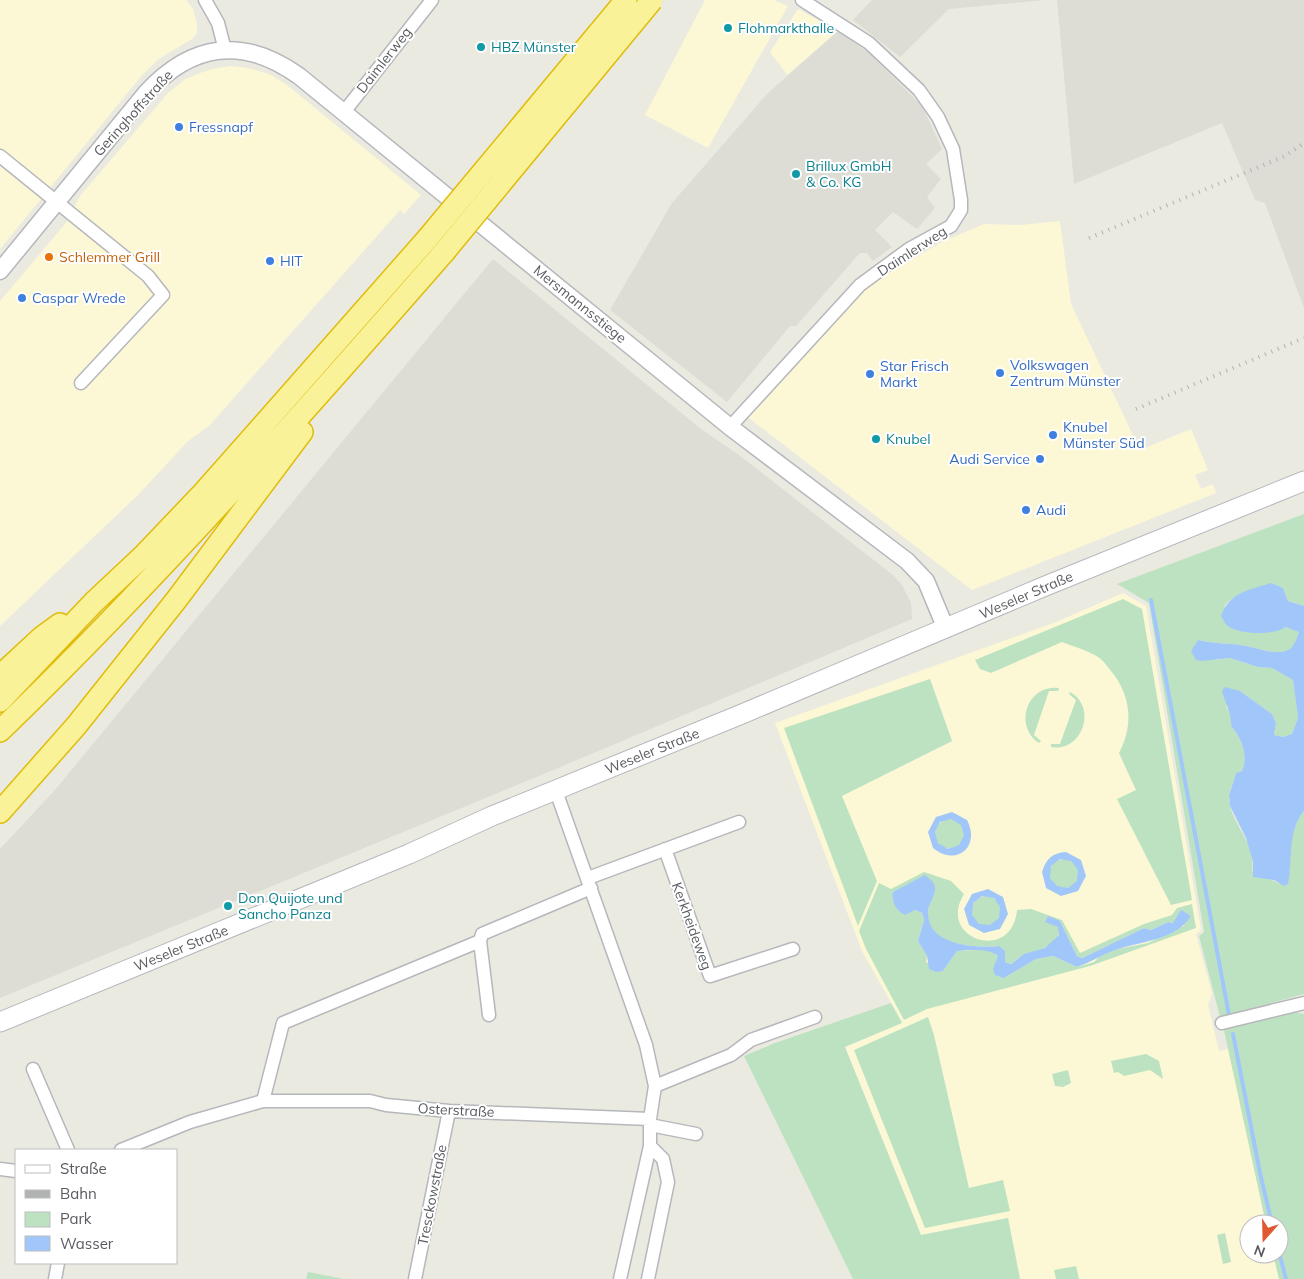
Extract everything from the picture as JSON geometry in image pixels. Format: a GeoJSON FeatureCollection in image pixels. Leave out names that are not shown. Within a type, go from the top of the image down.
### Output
{"type":"FeatureCollection","features":[{"type":"Feature","properties":{"kind":"highway"},"geometry":{"type":"LineString","coordinates":[[0,812],[76,726],[177,599],[303,431],[436,245],[626,0]]}},
{"type":"Feature","properties":{"kind":"highway"},"geometry":{"type":"LineString","coordinates":[[0,701],[94,602],[143,556],[436,245],[652,0]]}},
{"type":"Feature","properties":{"kind":"highway"},"geometry":{"type":"LineString","coordinates":[[0,731],[96,636],[211,515],[362,346]]}},
{"type":"Feature","properties":{"kind":"highway"},"geometry":{"type":"LineString","coordinates":[[0,676],[42,637],[94,602]]}},
{"type":"Feature","properties":{"kind":"main road","name":"Weseler Straße"},"geometry":{"type":"LineString","coordinates":[[0,1022],[400,858],[466,827],[1304,481]]}},
{"type":"Feature","properties":{"kind":"street"},"geometry":{"type":"LineString","coordinates":[[205,0],[218,23],[225,50]]}},
{"type":"Feature","properties":{"kind":"street","name":"Daimlerweg"},"geometry":{"type":"LineString","coordinates":[[344,112],[428,4],[414,0]]}},
{"type":"Feature","properties":{"kind":"street","name":"Daimlerweg"},"geometry":{"type":"LineString","coordinates":[[730,427],[860,285],[909,249],[951,226],[960,210],[961,200],[953,149],[938,116],[919,90],[869,43],[802,0]]}},
{"type":"Feature","properties":{"kind":"street","name":"Mersmannsstiege"},"geometry":{"type":"LineString","coordinates":[[225,50],[248,51],[279,63],[299,76],[730,427],[916,569],[926,581],[946,629]]}},
{"type":"Feature","properties":{"kind":"street","name":"Geringhoffstraße"},"geometry":{"type":"LineString","coordinates":[[0,271],[146,94],[166,74],[193,57],[225,50]]}},
{"type":"Feature","properties":{"kind":"street"},"geometry":{"type":"LineString","coordinates":[[0,156],[148,276],[163,295],[81,383]]}},
{"type":"Feature","properties":{"kind":"street"},"geometry":{"type":"LineString","coordinates":[[556,791],[646,1045],[655,1086],[650,1122],[650,1146],[620,1279]]}},
{"type":"Feature","properties":{"kind":"street"},"geometry":{"type":"LineString","coordinates":[[263,1101],[282,1024],[481,938],[590,883],[665,849],[739,822]]}},
{"type":"Feature","properties":{"kind":"street","name":"Kerkheideweg"},"geometry":{"type":"LineString","coordinates":[[665,849],[710,976],[793,949]]}},
{"type":"Feature","properties":{"kind":"street"},"geometry":{"type":"LineString","coordinates":[[481,938],[489,1015]]}},
{"type":"Feature","properties":{"kind":"street"},"geometry":{"type":"LineString","coordinates":[[1222,1024],[1304,1003]]}},
{"type":"Feature","properties":{"kind":"street"},"geometry":{"type":"LineString","coordinates":[[655,1086],[731,1055],[751,1040],[771,1035],[816,1017]]}},
{"type":"Feature","properties":{"kind":"street"},"geometry":{"type":"LineString","coordinates":[[33,1069],[68,1149]]}},
{"type":"Feature","properties":{"kind":"street","name":"Osterstraße"},"geometry":{"type":"LineString","coordinates":[[122,1149],[190,1122],[263,1101],[370,1101],[386,1105],[448,1110],[650,1122]]}},
{"type":"Feature","properties":{"kind":"street","name":"Tresckowstraße"},"geometry":{"type":"LineString","coordinates":[[415,1279],[448,1110]]}},
{"type":"Feature","properties":{"kind":"street"},"geometry":{"type":"LineString","coordinates":[[650,1122],[696,1134]]}},
{"type":"Feature","properties":{"kind":"street"},"geometry":{"type":"LineString","coordinates":[[648,1279],[668,1182],[663,1160],[650,1146]]}},
{"type":"Feature","properties":{"kind":"street"},"geometry":{"type":"LineString","coordinates":[[0,1169],[15,1171]]}},
{"type":"Feature","properties":{"kind":"street"},"geometry":{"type":"LineString","coordinates":[[55,1279],[58,1264]]}},
{"type":"Feature","properties":{"kind":"shaded area"},"geometry":{"type":"Polygon","coordinates":[[[0,0],[186,0],[193,9],[197,33],[192,39],[160,58],[143,74],[0,249],[0,0]]]}},
{"type":"Feature","properties":{"kind":"shaded area"},"geometry":{"type":"Polygon","coordinates":[[[705,0],[774,0],[788,6],[708,148],[645,115],[705,0]]]}},
{"type":"Feature","properties":{"kind":"shaded area"},"geometry":{"type":"Polygon","coordinates":[[[872,0],[1045,0],[949,9],[900,57],[853,20],[872,0]]]}},
{"type":"Feature","properties":{"kind":"shaded area"},"geometry":{"type":"Polygon","coordinates":[[[1057,0],[1304,0],[1304,308],[1265,203],[1255,200],[1222,123],[1074,184],[1057,0]]]}},
{"type":"Feature","properties":{"kind":"shaded area"},"geometry":{"type":"Polygon","coordinates":[[[798,9],[838,31],[787,75],[770,52],[798,9]]]}},
{"type":"Feature","properties":{"kind":"shaded area"},"geometry":{"type":"Polygon","coordinates":[[[838,31],[870,54],[922,106],[942,149],[926,164],[941,179],[927,197],[935,208],[917,229],[893,212],[875,230],[892,247],[873,261],[867,253],[860,253],[796,326],[790,326],[727,402],[610,310],[672,203],[768,93],[838,31]]]}},
{"type":"Feature","properties":{"kind":"shaded area"},"geometry":{"type":"Polygon","coordinates":[[[230,66],[248,68],[269,74],[287,85],[421,195],[404,214],[400,210],[209,426],[188,441],[139,494],[0,626],[0,301],[66,223],[80,196],[168,93],[184,80],[197,74],[230,66]]]}},
{"type":"Feature","properties":{"kind":"shaded area"},"geometry":{"type":"Polygon","coordinates":[[[1060,221],[1071,304],[1140,450],[1191,429],[1208,470],[1195,475],[1201,489],[1213,484],[1216,493],[972,590],[745,415],[866,286],[942,242],[984,224],[1021,225],[1060,221]]]}},
{"type":"Feature","properties":{"kind":"shaded area"},"geometry":{"type":"Polygon","coordinates":[[[493,259],[701,429],[739,455],[893,575],[902,585],[911,603],[912,619],[539,776],[0,998],[0,849],[55,790],[493,259]]]}},
{"type":"Feature","properties":{"kind":"shaded area"},"geometry":{"type":"Polygon","coordinates":[[[1123,593],[1146,606],[1201,930],[1196,934],[1212,994],[1208,1005],[1219,1051],[1228,1049],[1264,1214],[1239,1214],[1239,1264],[1275,1264],[1279,1279],[1020,1279],[1008,1218],[921,1235],[845,1047],[902,1022],[862,951],[775,723],[1051,624],[1123,593]],[[930,679],[841,796],[952,741],[930,679]]]}},
{"type":"Feature","properties":{"kind":"green space"},"geometry":{"type":"Polygon","coordinates":[[[1304,514],[1304,606],[1288,601],[1283,588],[1243,593],[1229,601],[1224,607],[1300,632],[1292,647],[1282,652],[1276,652],[1198,640],[1215,660],[1230,658],[1258,667],[1272,668],[1293,680],[1298,718],[1292,734],[1283,737],[1274,735],[1276,723],[1272,714],[1240,691],[1226,707],[1232,715],[1231,726],[1241,741],[1245,759],[1242,771],[1236,773],[1231,787],[1230,805],[1233,815],[1247,841],[1252,861],[1252,871],[1280,884],[1289,878],[1293,834],[1304,811],[1304,994],[1220,1017],[1199,936],[1204,932],[1149,603],[1117,584],[1304,514]]]}},
{"type":"Feature","properties":{"kind":"green space"},"geometry":{"type":"Polygon","coordinates":[[[1123,599],[1142,609],[1192,900],[1171,905],[1117,799],[1136,790],[1119,753],[1127,732],[1128,710],[1126,700],[1118,680],[1106,665],[1100,658],[1085,650],[1062,642],[991,673],[980,669],[975,660],[1123,599]]]}},
{"type":"Feature","properties":{"kind":"green space"},"geometry":{"type":"Polygon","coordinates":[[[930,679],[952,741],[842,796],[877,881],[858,926],[784,728],[930,679]]]}},
{"type":"Feature","properties":{"kind":"green space"},"geometry":{"type":"Polygon","coordinates":[[[1059,688],[1058,691],[1049,691],[1034,735],[1041,741],[1039,743],[1031,736],[1027,727],[1025,717],[1027,708],[1032,699],[1039,693],[1048,689],[1059,688]]]}},
{"type":"Feature","properties":{"kind":"green space"},"geometry":{"type":"Polygon","coordinates":[[[1070,692],[1078,699],[1083,708],[1083,727],[1071,743],[1062,747],[1051,747],[1051,744],[1060,744],[1076,700],[1069,694],[1070,692]]]}},
{"type":"Feature","properties":{"kind":"green space"},"geometry":{"type":"Polygon","coordinates":[[[950,819],[956,820],[964,828],[964,840],[956,848],[950,849],[944,848],[936,840],[935,834],[936,828],[944,820],[950,819]]]}},
{"type":"Feature","properties":{"kind":"green space"},"geometry":{"type":"Polygon","coordinates":[[[1064,859],[1074,864],[1079,874],[1074,884],[1064,889],[1054,884],[1049,874],[1054,864],[1064,859]]]}},
{"type":"Feature","properties":{"kind":"green space"},"geometry":{"type":"Polygon","coordinates":[[[924,872],[951,881],[964,894],[958,910],[960,923],[967,933],[978,939],[991,941],[1003,937],[1012,927],[1017,910],[1031,909],[1062,920],[1080,953],[1144,924],[1172,915],[1177,908],[1192,904],[1196,928],[1090,966],[927,1009],[904,1020],[866,949],[859,931],[879,883],[891,889],[924,872]],[[935,888],[915,910],[922,913],[924,920],[918,941],[927,956],[926,962],[943,971],[957,951],[972,950],[989,951],[997,955],[1004,978],[1036,959],[1053,956],[1077,967],[1094,962],[1100,956],[1117,949],[1148,943],[1185,925],[1168,922],[1151,930],[1144,928],[1082,958],[1077,956],[1060,921],[1059,935],[1054,942],[1042,949],[1022,956],[1011,964],[1005,962],[999,946],[965,945],[942,938],[934,932],[929,923],[928,911],[935,888]]]}},
{"type":"Feature","properties":{"kind":"green space"},"geometry":{"type":"Polygon","coordinates":[[[986,896],[992,897],[1000,905],[1000,917],[992,925],[986,926],[980,925],[972,917],[971,911],[972,905],[980,897],[986,896]]]}},
{"type":"Feature","properties":{"kind":"green space"},"geometry":{"type":"Polygon","coordinates":[[[891,1003],[902,1023],[845,1047],[921,1235],[1008,1218],[1020,1279],[853,1279],[744,1056],[775,1043],[891,1003]]]}},
{"type":"Feature","properties":{"kind":"green space"},"geometry":{"type":"Polygon","coordinates":[[[1293,1012],[1304,1014],[1304,1279],[1279,1279],[1275,1264],[1289,1264],[1289,1214],[1264,1214],[1224,1030],[1293,1012]]]}},
{"type":"Feature","properties":{"kind":"green space"},"geometry":{"type":"Polygon","coordinates":[[[928,1017],[934,1035],[969,1188],[1003,1180],[1010,1211],[925,1228],[854,1050],[928,1017]]]}},
{"type":"Feature","properties":{"kind":"green space"},"geometry":{"type":"Polygon","coordinates":[[[1146,1054],[1159,1061],[1163,1079],[1150,1070],[1124,1076],[1118,1072],[1114,1073],[1111,1061],[1146,1054]]]}},
{"type":"Feature","properties":{"kind":"green space"},"geometry":{"type":"Polygon","coordinates":[[[1068,1070],[1071,1083],[1063,1087],[1055,1086],[1052,1074],[1068,1070]]]}},
{"type":"Feature","properties":{"kind":"green space"},"geometry":{"type":"Polygon","coordinates":[[[1225,1233],[1231,1262],[1223,1264],[1217,1235],[1225,1233]]]}},
{"type":"Feature","properties":{"kind":"green space"},"geometry":{"type":"Polygon","coordinates":[[[1076,1266],[1079,1279],[1056,1279],[1054,1270],[1076,1266]]]}},
{"type":"Feature","properties":{"kind":"green space"},"geometry":{"type":"Polygon","coordinates":[[[308,1272],[344,1279],[306,1279],[308,1272]]]}},
{"type":"Feature","properties":{"kind":"water"},"geometry":{"type":"Polygon","coordinates":[[[1271,583],[1283,588],[1288,601],[1304,606],[1304,811],[1295,827],[1288,884],[1284,886],[1274,880],[1253,877],[1253,862],[1246,838],[1230,806],[1229,795],[1236,773],[1242,771],[1245,759],[1241,741],[1231,726],[1229,712],[1222,691],[1225,687],[1240,691],[1272,714],[1276,723],[1274,735],[1283,737],[1292,734],[1298,718],[1293,680],[1272,668],[1258,667],[1230,658],[1196,660],[1191,651],[1198,640],[1276,652],[1282,652],[1292,647],[1299,632],[1285,627],[1266,633],[1243,632],[1229,627],[1221,616],[1229,602],[1241,593],[1271,583]]]}},
{"type":"Feature","properties":{"kind":"water"},"geometry":{"type":"Polygon","coordinates":[[[952,812],[967,820],[971,830],[971,838],[964,851],[958,855],[950,855],[933,848],[928,832],[936,817],[952,812]],[[951,819],[940,822],[935,832],[938,843],[948,849],[959,845],[964,835],[961,825],[951,819]]]}},
{"type":"Feature","properties":{"kind":"water"},"geometry":{"type":"Polygon","coordinates":[[[1066,852],[1081,860],[1086,876],[1078,891],[1061,896],[1046,888],[1042,872],[1050,858],[1066,852]],[[1060,859],[1051,866],[1050,878],[1057,886],[1068,888],[1077,881],[1078,870],[1071,861],[1060,859]]]}},
{"type":"Feature","properties":{"kind":"water"},"geometry":{"type":"Polygon","coordinates":[[[925,875],[935,887],[928,912],[930,923],[935,932],[944,938],[966,945],[999,946],[1005,951],[1005,962],[1011,964],[1024,954],[1045,948],[1059,935],[1058,927],[1045,922],[1048,916],[1060,921],[1077,956],[1082,958],[1144,928],[1151,930],[1168,922],[1173,923],[1181,910],[1191,916],[1176,931],[1156,939],[1115,950],[1077,967],[1053,956],[1036,959],[1004,978],[995,975],[993,969],[998,956],[990,952],[968,950],[957,951],[943,971],[936,972],[929,969],[927,956],[918,941],[924,920],[922,913],[915,910],[905,915],[897,908],[893,899],[893,892],[925,875]]]}},
{"type":"Feature","properties":{"kind":"water"},"geometry":{"type":"Polygon","coordinates":[[[988,889],[1003,897],[1008,914],[1000,929],[984,933],[969,925],[964,909],[972,894],[988,889]],[[982,896],[973,903],[972,915],[979,924],[990,925],[999,918],[1000,907],[994,898],[982,896]]]}},
{"type":"Feature","properties":{"kind":"waterway"},"geometry":{"type":"LineString","coordinates":[[1151,600],[1229,1015]]}},
{"type":"Feature","properties":{"kind":"waterway"},"geometry":{"type":"LineString","coordinates":[[1233,1034],[1270,1214]]}},
{"type":"Feature","properties":{"kind":"waterway"},"geometry":{"type":"LineString","coordinates":[[1282,1264],[1286,1279]]}},
{"type":"Feature","properties":{"kind":"railway"},"geometry":{"type":"LineString","coordinates":[[1089,238],[1285,156],[1304,143]]}},
{"type":"Feature","properties":{"kind":"railway"},"geometry":{"type":"LineString","coordinates":[[1136,409],[1304,338]]}},
{"type":"Feature","properties":{"kind":"place","name":"Flohmarkthalle"},"geometry":{"type":"Point","coordinates":[728,28]}},
{"type":"Feature","properties":{"kind":"place","name":"HBZ Münster"},"geometry":{"type":"Point","coordinates":[481,47]}},
{"type":"Feature","properties":{"kind":"place","name":"Fressnapf"},"geometry":{"type":"Point","coordinates":[179,127]}},
{"type":"Feature","properties":{"kind":"place","name":"Brillux GmbH & Co. KG"},"geometry":{"type":"Point","coordinates":[796,174]}},
{"type":"Feature","properties":{"kind":"place","name":"Schlemmer Grill"},"geometry":{"type":"Point","coordinates":[49,257]}},
{"type":"Feature","properties":{"kind":"place","name":"HIT"},"geometry":{"type":"Point","coordinates":[270,261]}},
{"type":"Feature","properties":{"kind":"place","name":"Caspar Wrede"},"geometry":{"type":"Point","coordinates":[22,298]}},
{"type":"Feature","properties":{"kind":"place","name":"Volkswagen Zentrum Münster"},"geometry":{"type":"Point","coordinates":[1000,373]}},
{"type":"Feature","properties":{"kind":"place","name":"Star Frisch Markt"},"geometry":{"type":"Point","coordinates":[870,374]}},
{"type":"Feature","properties":{"kind":"place","name":"Knubel Münster Süd"},"geometry":{"type":"Point","coordinates":[1053,435]}},
{"type":"Feature","properties":{"kind":"place","name":"Knubel"},"geometry":{"type":"Point","coordinates":[876,439]}},
{"type":"Feature","properties":{"kind":"place","name":"Audi Service"},"geometry":{"type":"Point","coordinates":[1040,459]}},
{"type":"Feature","properties":{"kind":"place","name":"Audi"},"geometry":{"type":"Point","coordinates":[1026,510]}},
{"type":"Feature","properties":{"kind":"place","name":"Don Quijote und Sancho Panza"},"geometry":{"type":"Point","coordinates":[228,906]}}]}
